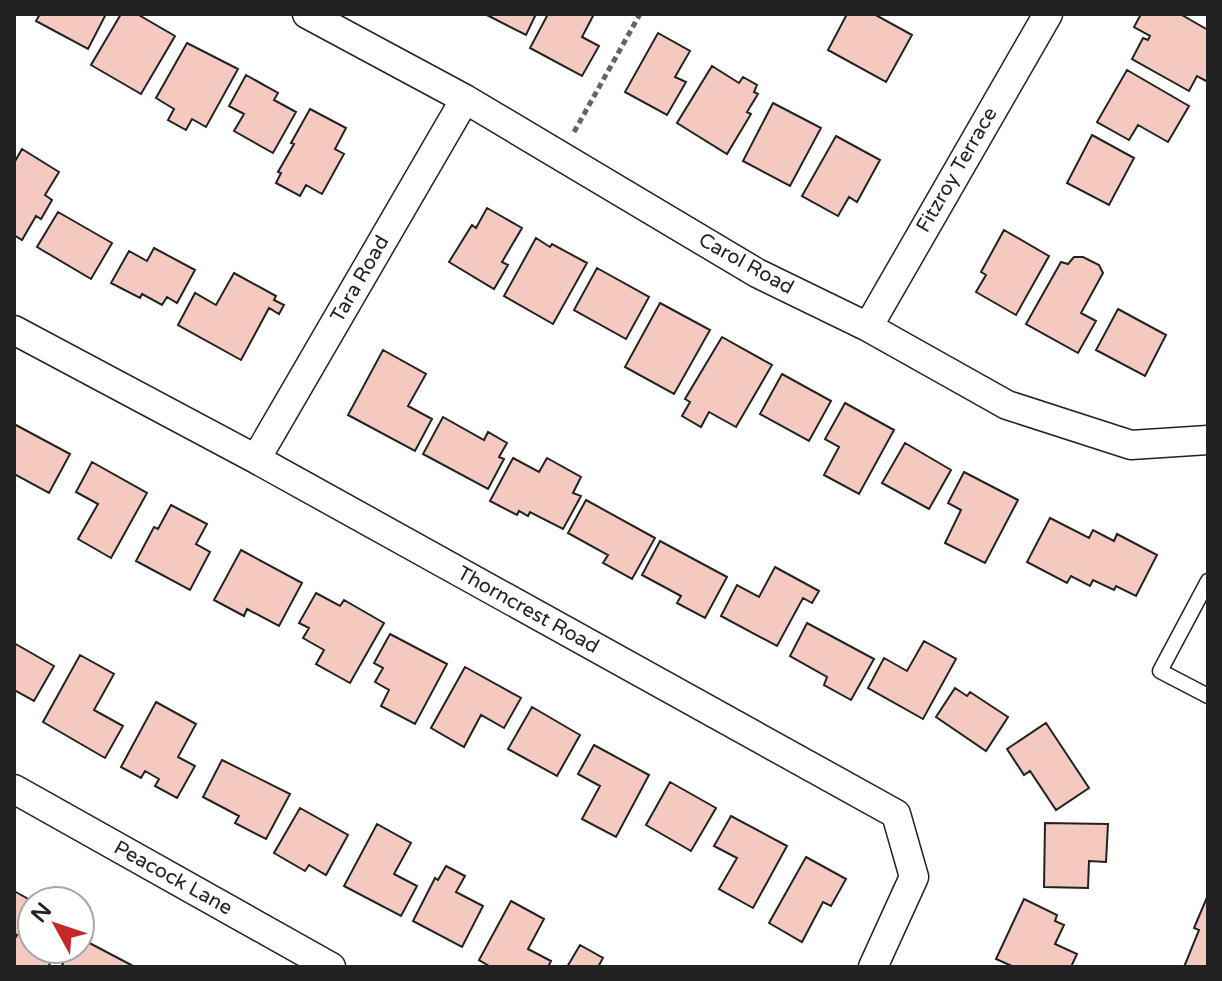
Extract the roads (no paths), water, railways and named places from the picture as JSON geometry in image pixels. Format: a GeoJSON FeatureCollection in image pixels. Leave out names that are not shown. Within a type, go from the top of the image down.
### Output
{"type":"FeatureCollection","features":[{"type":"Feature","properties":{"kind":"street","name":"Carol Road"},"geometry":{"type":"LineString","coordinates":[[307,14],[465,99],[757,273],[868,327],[1007,405],[1131,445],[1208,440]]}},
{"type":"Feature","properties":{"kind":"street","name":"Fitzroy Terrace"},"geometry":{"type":"LineString","coordinates":[[868,327],[1048,14]]}},
{"type":"Feature","properties":{"kind":"street","name":"Tara Road"},"geometry":{"type":"LineString","coordinates":[[256,459],[465,99]]}},
{"type":"Feature","properties":{"kind":"street","name":"Thorncrest Road"},"geometry":{"type":"LineString","coordinates":[[14,330],[256,459],[896,814],[914,877],[873,967]]}},
{"type":"Feature","properties":{"kind":"street","name":"Peacock Lane"},"geometry":{"type":"LineString","coordinates":[[14,789],[331,967]]}},
{"type":"Feature","properties":{"kind":"lane"},"geometry":{"type":"LineString","coordinates":[[1208,581],[1160,671],[1208,696]]}}]}
